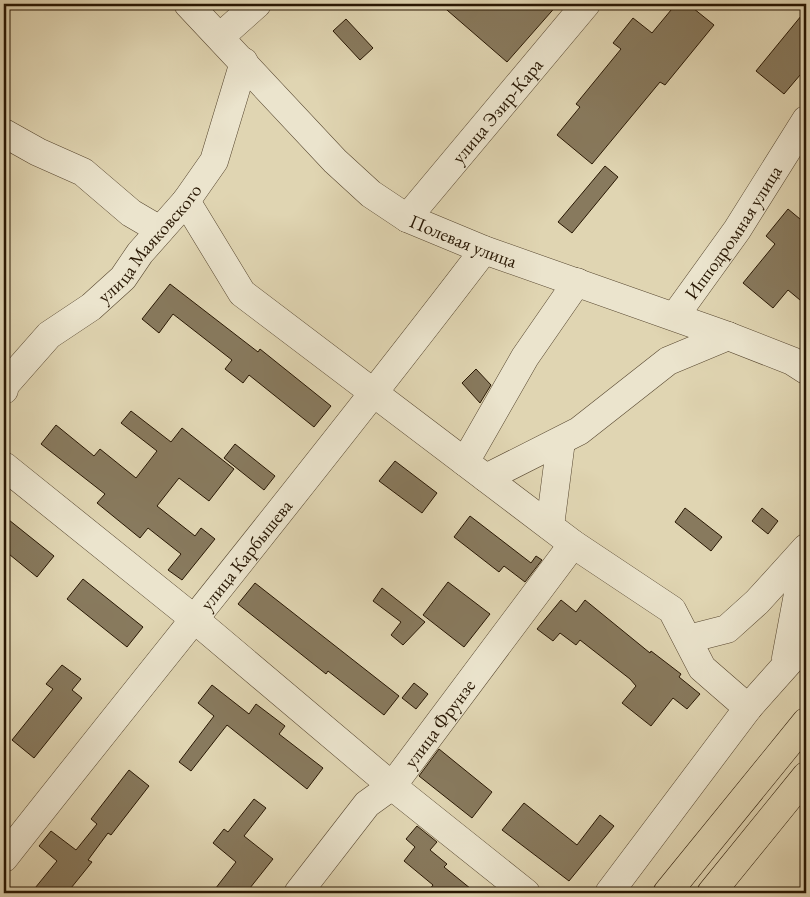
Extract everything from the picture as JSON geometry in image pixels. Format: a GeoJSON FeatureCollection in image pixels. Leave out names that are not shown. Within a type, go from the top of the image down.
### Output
{"type":"FeatureCollection","features":[{"type":"Feature","properties":{"kind":"main road"},"geometry":{"type":"LineString","coordinates":[[667,893],[806,722]]}},
{"type":"Feature","properties":{"kind":"main road"},"geometry":{"type":"LineString","coordinates":[[712,893],[806,776]]}},
{"type":"Feature","properties":{"kind":"street","name":"Полевая улица"},"geometry":{"type":"LineString","coordinates":[[188,4],[335,161],[371,194],[407,218],[484,250],[728,336],[792,361],[806,370]]}},
{"type":"Feature","properties":{"kind":"street"},"geometry":{"type":"LineString","coordinates":[[220,37],[257,4]]}},
{"type":"Feature","properties":{"kind":"street","name":"улица Эзир-Кара"},"geometry":{"type":"LineString","coordinates":[[407,218],[586,4]]}},
{"type":"Feature","properties":{"kind":"street","name":"улица Маяковского"},"geometry":{"type":"LineString","coordinates":[[4,387],[49,335],[91,307],[123,278],[140,253],[186,201],[214,161],[244,62]]}},
{"type":"Feature","properties":{"kind":"street","name":"Ипподромная улица"},"geometry":{"type":"LineString","coordinates":[[675,316],[737,230],[806,120]]}},
{"type":"Feature","properties":{"kind":"street"},"geometry":{"type":"LineString","coordinates":[[4,133],[38,152],[83,172],[131,213],[160,230]]}},
{"type":"Feature","properties":{"kind":"street"},"geometry":{"type":"LineString","coordinates":[[186,201],[242,293],[573,544],[672,610],[702,668],[748,708]]}},
{"type":"Feature","properties":{"kind":"street","name":"улица Карбышева"},"geometry":{"type":"LineString","coordinates":[[4,858],[193,618],[375,394],[484,250]]}},
{"type":"Feature","properties":{"kind":"street"},"geometry":{"type":"LineString","coordinates":[[476,470],[524,357],[577,282]]}},
{"type":"Feature","properties":{"kind":"street"},"geometry":{"type":"LineString","coordinates":[[476,470],[561,440],[580,431],[668,361],[728,336]]}},
{"type":"Feature","properties":{"kind":"street"},"geometry":{"type":"LineString","coordinates":[[550,526],[561,440]]}},
{"type":"Feature","properties":{"kind":"street"},"geometry":{"type":"LineString","coordinates":[[4,466],[193,618],[392,786],[526,893]]}},
{"type":"Feature","properties":{"kind":"street","name":"улица Фрунзе"},"geometry":{"type":"LineString","coordinates":[[298,893],[367,804],[392,786],[573,544]]}},
{"type":"Feature","properties":{"kind":"street"},"geometry":{"type":"LineString","coordinates":[[688,639],[727,629],[757,602],[806,548]]}},
{"type":"Feature","properties":{"kind":"street"},"geometry":{"type":"LineString","coordinates":[[784,667],[798,594],[806,564]]}},
{"type":"Feature","properties":{"kind":"street"},"geometry":{"type":"LineString","coordinates":[[609,893],[748,708],[796,654],[806,636]]}},
{"type":"Feature","properties":{"kind":"building"},"geometry":{"type":"Polygon","coordinates":[[[440,4],[558,4],[507,62],[440,4]]]}},
{"type":"Feature","properties":{"kind":"building"},"geometry":{"type":"Polygon","coordinates":[[[676,4],[688,4],[714,25],[665,85],[660,82],[592,164],[557,135],[580,107],[576,104],[621,49],[613,43],[633,18],[652,33],[676,4]]]}},
{"type":"Feature","properties":{"kind":"building"},"geometry":{"type":"Polygon","coordinates":[[[806,10],[806,68],[784,94],[756,71],[806,10]]]}},
{"type":"Feature","properties":{"kind":"building"},"geometry":{"type":"Polygon","coordinates":[[[346,19],[373,48],[360,60],[333,31],[346,19]]]}},
{"type":"Feature","properties":{"kind":"building"},"geometry":{"type":"Polygon","coordinates":[[[605,166],[618,177],[572,233],[558,222],[605,166]]]}},
{"type":"Feature","properties":{"kind":"building"},"geometry":{"type":"Polygon","coordinates":[[[788,209],[806,224],[806,305],[788,290],[773,308],[743,283],[775,244],[766,236],[788,209]]]}},
{"type":"Feature","properties":{"kind":"building"},"geometry":{"type":"Polygon","coordinates":[[[170,284],[258,352],[260,349],[331,406],[314,427],[249,375],[243,383],[225,369],[232,360],[173,314],[159,333],[142,319],[170,284]]]}},
{"type":"Feature","properties":{"kind":"building"},"geometry":{"type":"Polygon","coordinates":[[[476,369],[491,385],[480,403],[462,383],[476,369]]]}},
{"type":"Feature","properties":{"kind":"building"},"geometry":{"type":"Polygon","coordinates":[[[131,411],[171,442],[182,428],[234,469],[209,501],[179,478],[157,506],[195,536],[201,528],[215,539],[182,580],[168,570],[181,554],[148,528],[140,538],[97,503],[105,494],[41,444],[56,425],[94,456],[100,449],[136,478],[157,451],[121,423],[131,411]]]}},
{"type":"Feature","properties":{"kind":"building"},"geometry":{"type":"Polygon","coordinates":[[[235,444],[275,476],[264,490],[224,458],[235,444]]]}},
{"type":"Feature","properties":{"kind":"building"},"geometry":{"type":"Polygon","coordinates":[[[395,461],[437,493],[422,513],[379,481],[395,461]]]}},
{"type":"Feature","properties":{"kind":"building"},"geometry":{"type":"Polygon","coordinates":[[[685,508],[722,537],[711,551],[675,522],[685,508]]]}},
{"type":"Feature","properties":{"kind":"building"},"geometry":{"type":"Polygon","coordinates":[[[762,508],[778,521],[768,534],[752,521],[762,508]]]}},
{"type":"Feature","properties":{"kind":"building"},"geometry":{"type":"Polygon","coordinates":[[[4,516],[54,556],[37,577],[4,550],[4,516]]]}},
{"type":"Feature","properties":{"kind":"building"},"geometry":{"type":"Polygon","coordinates":[[[470,516],[531,563],[536,556],[542,560],[525,582],[504,566],[499,572],[454,537],[470,516]]]}},
{"type":"Feature","properties":{"kind":"building"},"geometry":{"type":"Polygon","coordinates":[[[83,579],[143,627],[127,647],[67,599],[83,579]]]}},
{"type":"Feature","properties":{"kind":"building"},"geometry":{"type":"Polygon","coordinates":[[[448,582],[490,614],[464,647],[423,615],[448,582]]]}},
{"type":"Feature","properties":{"kind":"building"},"geometry":{"type":"Polygon","coordinates":[[[255,583],[399,696],[384,715],[328,671],[326,674],[238,604],[255,583]]]}},
{"type":"Feature","properties":{"kind":"building"},"geometry":{"type":"Polygon","coordinates":[[[382,588],[425,622],[403,645],[391,635],[401,622],[373,601],[382,588]]]}},
{"type":"Feature","properties":{"kind":"building"},"geometry":{"type":"Polygon","coordinates":[[[561,600],[576,612],[585,600],[650,653],[651,651],[681,674],[679,677],[700,694],[687,709],[673,698],[651,726],[622,703],[636,686],[630,679],[580,640],[576,645],[560,633],[553,641],[537,629],[561,600]]]}},
{"type":"Feature","properties":{"kind":"building"},"geometry":{"type":"Polygon","coordinates":[[[62,665],[81,679],[72,690],[82,698],[34,758],[12,740],[53,689],[46,684],[62,665]]]}},
{"type":"Feature","properties":{"kind":"building"},"geometry":{"type":"Polygon","coordinates":[[[414,683],[428,694],[416,709],[402,698],[414,683]]]}},
{"type":"Feature","properties":{"kind":"building"},"geometry":{"type":"Polygon","coordinates":[[[212,685],[249,714],[256,704],[285,726],[279,734],[323,768],[307,789],[227,725],[191,771],[179,762],[214,716],[198,703],[212,685]]]}},
{"type":"Feature","properties":{"kind":"building"},"geometry":{"type":"Polygon","coordinates":[[[439,749],[492,792],[472,818],[419,776],[439,749]]]}},
{"type":"Feature","properties":{"kind":"building"},"geometry":{"type":"Polygon","coordinates":[[[129,770],[149,786],[111,835],[108,833],[88,860],[92,862],[67,893],[31,893],[57,861],[39,846],[51,831],[76,850],[97,824],[91,819],[129,770]]]}},
{"type":"Feature","properties":{"kind":"building"},"geometry":{"type":"Polygon","coordinates":[[[254,799],[266,808],[244,836],[273,859],[246,893],[212,893],[236,862],[213,843],[224,829],[228,832],[254,799]]]}},
{"type":"Feature","properties":{"kind":"building"},"geometry":{"type":"Polygon","coordinates":[[[524,803],[577,845],[600,815],[614,826],[569,881],[502,830],[524,803]]]}},
{"type":"Feature","properties":{"kind":"building"},"geometry":{"type":"Polygon","coordinates":[[[417,826],[437,842],[430,850],[447,864],[444,867],[476,893],[427,893],[433,885],[404,861],[415,847],[406,839],[417,826]]]}}]}
